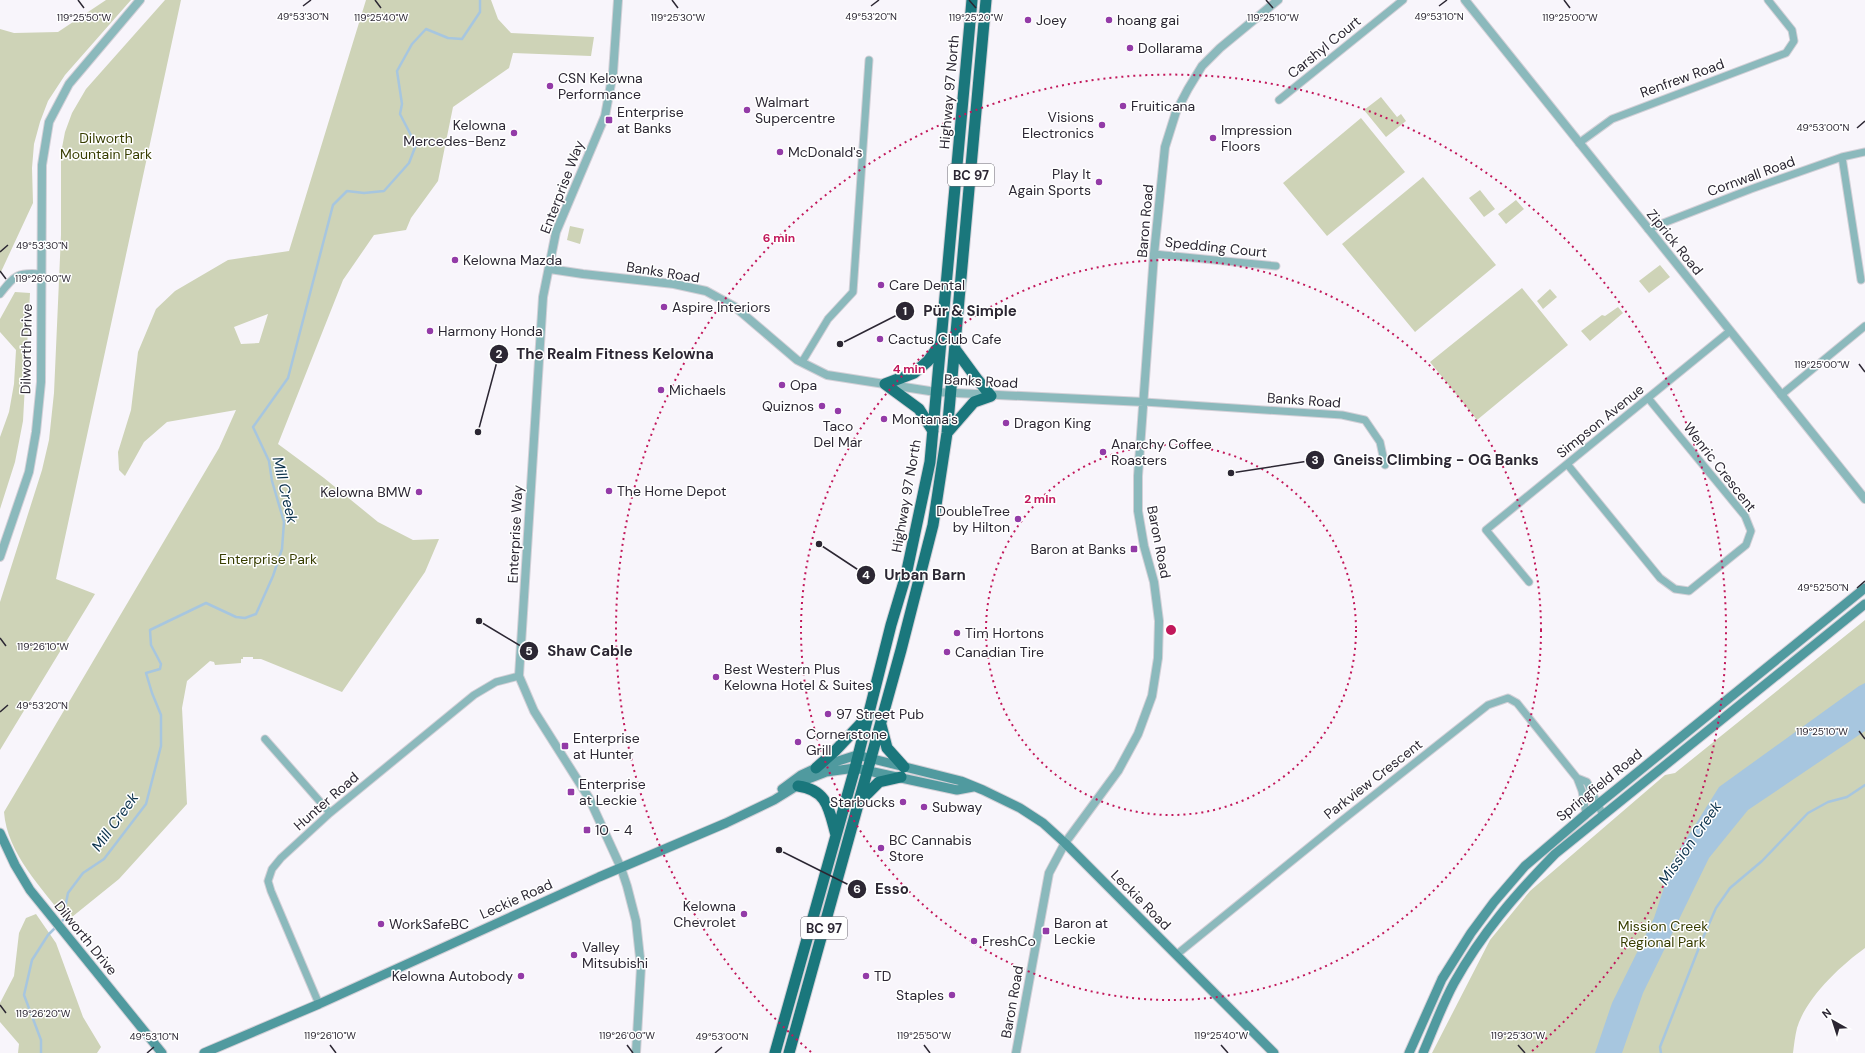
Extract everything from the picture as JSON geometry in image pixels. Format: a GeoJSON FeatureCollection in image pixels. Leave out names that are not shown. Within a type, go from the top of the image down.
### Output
{"type":"FeatureCollection","features":[{"type":"Feature","properties":{"kind":"highway","name":"Highway 97 North"},"geometry":{"type":"LineString","coordinates":[[775,1053],[855,768],[857,755],[891,625],[906,575],[917,529],[930,462],[972,0]]}},
{"type":"Feature","properties":{"kind":"highway","name":"Highway 97 North"},"geometry":{"type":"LineString","coordinates":[[789,1053],[901,650],[933,525],[947,433],[986,0]]}},
{"type":"Feature","properties":{"kind":"highway"},"geometry":{"type":"LineString","coordinates":[[885,384],[914,373],[928,361],[941,341]]}},
{"type":"Feature","properties":{"kind":"highway"},"geometry":{"type":"LineString","coordinates":[[947,433],[974,402],[991,396],[955,349]]}},
{"type":"Feature","properties":{"kind":"highway"},"geometry":{"type":"LineString","coordinates":[[885,384],[919,408],[933,431]]}},
{"type":"Feature","properties":{"kind":"highway"},"geometry":{"type":"LineString","coordinates":[[816,768],[836,751],[868,715]]}},
{"type":"Feature","properties":{"kind":"highway"},"geometry":{"type":"LineString","coordinates":[[859,803],[879,782],[902,772],[887,748],[881,722]]}},
{"type":"Feature","properties":{"kind":"highway"},"geometry":{"type":"LineString","coordinates":[[798,786],[811,787],[826,801],[836,835]]}},
{"type":"Feature","properties":{"kind":"main road","name":"Springfield Road"},"geometry":{"type":"LineString","coordinates":[[1409,1053],[1442,979],[1471,933],[1494,902],[1525,866],[1599,803],[1865,588]]}},
{"type":"Feature","properties":{"kind":"main road","name":"Springfield Road"},"geometry":{"type":"LineString","coordinates":[[1423,1053],[1453,985],[1478,944],[1504,908],[1555,854],[1865,604]]}},
{"type":"Feature","properties":{"kind":"main road","name":"Leckie Road"},"geometry":{"type":"LineString","coordinates":[[774,800],[780,791],[802,775],[816,768],[857,755],[871,758],[902,772],[957,790],[973,787],[983,790],[1020,808],[1043,823],[1064,843],[1274,1053]]}},
{"type":"Feature","properties":{"kind":"main road","name":"Leckie Road"},"geometry":{"type":"LineString","coordinates":[[204,1053],[319,1004],[621,868],[726,823],[774,800],[808,779],[826,772],[855,768],[902,772]]}},
{"type":"Feature","properties":{"kind":"main road","name":"Dilworth Drive"},"geometry":{"type":"LineString","coordinates":[[0,833],[24,880],[55,922],[162,1053]]}},
{"type":"Feature","properties":{"kind":"street","name":"Dilworth Drive"},"geometry":{"type":"LineString","coordinates":[[0,557],[29,472],[36,432],[41,382],[42,165],[49,122],[69,84],[140,0]]}},
{"type":"Feature","properties":{"kind":"street","name":"Enterprise Way"},"geometry":{"type":"LineString","coordinates":[[618,0],[613,74],[605,116],[556,232],[543,297],[519,676],[534,711],[589,798],[621,868],[636,921],[640,967],[636,1053]]}},
{"type":"Feature","properties":{"kind":"street","name":"Baron Road"},"geometry":{"type":"LineString","coordinates":[[1016,1053],[1049,873],[1064,843],[1118,771],[1138,734],[1152,696],[1158,658],[1159,621],[1154,582],[1144,546],[1138,511],[1138,476],[1154,254],[1165,147],[1176,112],[1202,66],[1220,48],[1278,0]]}},
{"type":"Feature","properties":{"kind":"street","name":"Carshyl Court"},"geometry":{"type":"LineString","coordinates":[[1279,100],[1404,0]]}},
{"type":"Feature","properties":{"kind":"street","name":"Ziprick Road"},"geometry":{"type":"LineString","coordinates":[[1465,0],[1865,499]]}},
{"type":"Feature","properties":{"kind":"street","name":"Renfrew Road"},"geometry":{"type":"LineString","coordinates":[[1579,143],[1612,119],[1786,53],[1794,41],[1792,30],[1768,0]]}},
{"type":"Feature","properties":{"kind":"street"},"geometry":{"type":"LineString","coordinates":[[802,362],[828,319],[853,292],[869,60]]}},
{"type":"Feature","properties":{"kind":"street","name":"Cornwall Road"},"geometry":{"type":"LineString","coordinates":[[1648,229],[1751,189],[1842,157],[1865,152]]}},
{"type":"Feature","properties":{"kind":"street"},"geometry":{"type":"LineString","coordinates":[[1842,157],[1861,280]]}},
{"type":"Feature","properties":{"kind":"street","name":"Spedding Court"},"geometry":{"type":"LineString","coordinates":[[1154,254],[1276,266]]}},
{"type":"Feature","properties":{"kind":"street","name":"Banks Road"},"geometry":{"type":"LineString","coordinates":[[550,268],[583,274],[674,284],[706,291],[735,307],[797,360],[827,375],[936,392],[991,396],[1144,402],[1342,415],[1364,420],[1380,442],[1384,465]]}},
{"type":"Feature","properties":{"kind":"street"},"geometry":{"type":"LineString","coordinates":[[0,294],[13,278],[25,273],[41,274]]}},
{"type":"Feature","properties":{"kind":"street"},"geometry":{"type":"LineString","coordinates":[[1781,395],[1865,326]]}},
{"type":"Feature","properties":{"kind":"street","name":"Simpson Avenue"},"geometry":{"type":"LineString","coordinates":[[1529,582],[1486,530],[1730,331]]}},
{"type":"Feature","properties":{"kind":"street","name":"Wenric Crescent"},"geometry":{"type":"LineString","coordinates":[[1567,464],[1660,578],[1675,589],[1689,591],[1746,545],[1751,531],[1745,516],[1648,398]]}},
{"type":"Feature","properties":{"kind":"street","name":"Hunter Road"},"geometry":{"type":"LineString","coordinates":[[319,1004],[271,891],[268,881],[272,869],[281,858],[330,813],[474,695],[496,682],[519,676]]}},
{"type":"Feature","properties":{"kind":"street","name":"Parkview Crescent"},"geometry":{"type":"LineString","coordinates":[[1176,955],[1488,705],[1508,698],[1517,703],[1577,778],[1582,791],[1586,814]]}},
{"type":"Feature","properties":{"kind":"street"},"geometry":{"type":"LineString","coordinates":[[265,739],[330,813]]}},
{"type":"Feature","properties":{"kind":"street","name":"Parkview Crescent"},"geometry":{"type":"LineString","coordinates":[[1577,778],[1587,782],[1599,803],[1603,815]]}},
{"type":"Feature","properties":{"kind":"green space","name":"Dilworth Mountain Park"},"geometry":{"type":"Polygon","coordinates":[[[106,0],[131,0],[65,75],[48,101],[34,144],[32,168],[33,203],[0,274],[0,29],[14,33],[58,32],[106,0]]]}},
{"type":"Feature","properties":{"kind":"green space","name":"Dilworth Mountain Park"},"geometry":{"type":"Polygon","coordinates":[[[165,0],[181,0],[56,579],[95,594],[0,750],[0,602],[42,470],[49,440],[54,393],[61,235],[61,153],[65,132],[72,113],[86,89],[165,0]]]}},
{"type":"Feature","properties":{"kind":"green space","name":"Enterprise Park"},"geometry":{"type":"Polygon","coordinates":[[[366,0],[491,0],[498,19],[511,33],[594,37],[591,56],[513,53],[509,68],[453,107],[438,181],[411,218],[406,230],[374,235],[343,280],[278,444],[324,478],[378,522],[413,540],[439,539],[425,572],[342,692],[261,659],[253,659],[253,657],[243,657],[243,659],[241,659],[241,663],[215,665],[214,662],[210,661],[187,681],[182,708],[187,804],[119,879],[67,921],[37,884],[19,857],[7,827],[4,812],[219,448],[236,410],[167,422],[144,442],[125,476],[119,470],[118,452],[131,410],[138,352],[156,309],[175,291],[228,260],[289,251],[366,0]],[[268,314],[234,327],[241,344],[259,343],[268,314]]]}},
{"type":"Feature","properties":{"kind":"green space"},"geometry":{"type":"Polygon","coordinates":[[[1381,97],[1397,117],[1401,114],[1406,121],[1386,137],[1364,110],[1381,97]]]}},
{"type":"Feature","properties":{"kind":"green space"},"geometry":{"type":"Polygon","coordinates":[[[1361,118],[1405,172],[1327,236],[1283,183],[1361,118]]]}},
{"type":"Feature","properties":{"kind":"green space"},"geometry":{"type":"Polygon","coordinates":[[[1423,177],[1496,265],[1415,332],[1342,244],[1423,177]]]}},
{"type":"Feature","properties":{"kind":"green space"},"geometry":{"type":"Polygon","coordinates":[[[1480,190],[1495,209],[1484,217],[1469,198],[1480,190]]]}},
{"type":"Feature","properties":{"kind":"green space"},"geometry":{"type":"Polygon","coordinates":[[[1516,200],[1524,209],[1506,224],[1498,214],[1516,200]]]}},
{"type":"Feature","properties":{"kind":"green space"},"geometry":{"type":"Polygon","coordinates":[[[570,226],[584,229],[580,244],[567,240],[570,226]]]}},
{"type":"Feature","properties":{"kind":"green space"},"geometry":{"type":"Polygon","coordinates":[[[1660,265],[1670,277],[1649,293],[1639,281],[1660,265]]]}},
{"type":"Feature","properties":{"kind":"green space"},"geometry":{"type":"Polygon","coordinates":[[[1522,288],[1568,345],[1477,420],[1430,362],[1522,288]]]}},
{"type":"Feature","properties":{"kind":"green space"},"geometry":{"type":"Polygon","coordinates":[[[1550,289],[1557,297],[1543,309],[1537,301],[1550,289]]]}},
{"type":"Feature","properties":{"kind":"green space"},"geometry":{"type":"Polygon","coordinates":[[[15,292],[30,293],[23,421],[15,462],[0,509],[0,437],[9,412],[14,384],[16,350],[0,332],[0,319],[15,292]]]}},
{"type":"Feature","properties":{"kind":"green space"},"geometry":{"type":"Polygon","coordinates":[[[1618,307],[1623,313],[1590,341],[1581,331],[1602,315],[1605,316],[1618,307]]]}},
{"type":"Feature","properties":{"kind":"green space","name":"Mission Creek Regional Park"},"geometry":{"type":"Polygon","coordinates":[[[1865,620],[1865,948],[1835,973],[1808,1005],[1797,1028],[1793,1053],[1432,1053],[1490,940],[1530,891],[1665,775],[1675,773],[1865,620]]]}},
{"type":"Feature","properties":{"kind":"green space"},"geometry":{"type":"Polygon","coordinates":[[[36,914],[56,943],[83,1017],[101,1047],[97,1053],[18,1053],[19,1044],[0,1022],[0,1003],[14,976],[19,933],[26,918],[36,914]]]}},
{"type":"Feature","properties":{"kind":"water","name":"Mission Creek"},"geometry":{"type":"Polygon","coordinates":[[[1865,683],[1865,731],[1748,810],[1709,858],[1643,993],[1622,1053],[1595,1053],[1612,1003],[1654,918],[1673,860],[1719,787],[1865,683]]]}},
{"type":"Feature","properties":{"kind":"waterway","name":"Mill Creek"},"geometry":{"type":"LineString","coordinates":[[41,1053],[41,1040],[24,995],[32,960],[48,935],[66,917],[65,908],[68,893],[83,873],[104,859],[146,804],[161,746],[161,715],[146,673],[160,669],[161,664],[151,645],[150,630],[206,603],[236,617],[245,618],[256,614],[273,576],[282,549],[284,522],[272,481],[269,461],[253,427],[288,378],[333,205],[347,191],[364,193],[384,191],[409,163],[416,145],[400,114],[402,104],[397,71],[412,44],[426,29],[448,38],[462,39],[480,12],[480,0]]}},
{"type":"Feature","properties":{"kind":"waterway"},"geometry":{"type":"LineString","coordinates":[[1661,1053],[1660,1047],[1702,940],[1716,908],[1730,888],[1762,861],[1808,813],[1828,802],[1847,797],[1865,785]]}},
{"type":"Feature","properties":{"kind":"place","name":"Joey"},"geometry":{"type":"Point","coordinates":[1028,20]}},
{"type":"Feature","properties":{"kind":"place","name":"hoang gai"},"geometry":{"type":"Point","coordinates":[1109,20]}},
{"type":"Feature","properties":{"kind":"place","name":"Dollarama"},"geometry":{"type":"Point","coordinates":[1130,48]}},
{"type":"Feature","properties":{"kind":"place","name":"CSN Kelowna Performance"},"geometry":{"type":"Point","coordinates":[550,86]}},
{"type":"Feature","properties":{"kind":"place","name":"Fruiticana"},"geometry":{"type":"Point","coordinates":[1123,106]}},
{"type":"Feature","properties":{"kind":"place","name":"Walmart Supercentre"},"geometry":{"type":"Point","coordinates":[747,110]}},
{"type":"Feature","properties":{"kind":"place","name":"Enterprise at Banks"},"geometry":{"type":"Point","coordinates":[609,120]}},
{"type":"Feature","properties":{"kind":"place","name":"Visions Electronics"},"geometry":{"type":"Point","coordinates":[1102,125]}},
{"type":"Feature","properties":{"kind":"place","name":"Kelowna Mercedes-Benz"},"geometry":{"type":"Point","coordinates":[514,133]}},
{"type":"Feature","properties":{"kind":"place","name":"Impression Floors"},"geometry":{"type":"Point","coordinates":[1213,138]}},
{"type":"Feature","properties":{"kind":"place","name":"McDonald's"},"geometry":{"type":"Point","coordinates":[780,152]}},
{"type":"Feature","properties":{"kind":"place","name":"Play It Again Sports"},"geometry":{"type":"Point","coordinates":[1099,182]}},
{"type":"Feature","properties":{"kind":"place","name":"Kelowna Mazda"},"geometry":{"type":"Point","coordinates":[455,260]}},
{"type":"Feature","properties":{"kind":"place","name":"Care Dental"},"geometry":{"type":"Point","coordinates":[881,285]}},
{"type":"Feature","properties":{"kind":"place","name":"Aspire Interiors"},"geometry":{"type":"Point","coordinates":[664,307]}},
{"type":"Feature","properties":{"kind":"place","name":"Harmony Honda"},"geometry":{"type":"Point","coordinates":[430,331]}},
{"type":"Feature","properties":{"kind":"place","name":"Cactus Club Cafe"},"geometry":{"type":"Point","coordinates":[880,339]}},
{"type":"Feature","properties":{"kind":"place","name":"Pür & Simple"},"geometry":{"type":"Point","coordinates":[840,344]}},
{"type":"Feature","properties":{"kind":"place","name":"Opa"},"geometry":{"type":"Point","coordinates":[782,385]}},
{"type":"Feature","properties":{"kind":"place","name":"Michaels"},"geometry":{"type":"Point","coordinates":[661,390]}},
{"type":"Feature","properties":{"kind":"place","name":"Quiznos"},"geometry":{"type":"Point","coordinates":[822,406]}},
{"type":"Feature","properties":{"kind":"place","name":"Taco Del Mar"},"geometry":{"type":"Point","coordinates":[838,411]}},
{"type":"Feature","properties":{"kind":"place","name":"Montana's"},"geometry":{"type":"Point","coordinates":[884,419]}},
{"type":"Feature","properties":{"kind":"place","name":"Dragon King"},"geometry":{"type":"Point","coordinates":[1006,423]}},
{"type":"Feature","properties":{"kind":"place","name":"The Realm Fitness Kelowna"},"geometry":{"type":"Point","coordinates":[478,432]}},
{"type":"Feature","properties":{"kind":"place","name":"Anarchy Coffee Roasters"},"geometry":{"type":"Point","coordinates":[1103,452]}},
{"type":"Feature","properties":{"kind":"place","name":"Gneiss Climbing - OG Banks"},"geometry":{"type":"Point","coordinates":[1231,473]}},
{"type":"Feature","properties":{"kind":"place","name":"The Home Depot"},"geometry":{"type":"Point","coordinates":[609,491]}},
{"type":"Feature","properties":{"kind":"place","name":"Kelowna BMW"},"geometry":{"type":"Point","coordinates":[419,492]}},
{"type":"Feature","properties":{"kind":"place","name":"DoubleTree by Hilton"},"geometry":{"type":"Point","coordinates":[1018,519]}},
{"type":"Feature","properties":{"kind":"place","name":"Urban Barn"},"geometry":{"type":"Point","coordinates":[819,544]}},
{"type":"Feature","properties":{"kind":"place","name":"Baron at Banks"},"geometry":{"type":"Point","coordinates":[1134,549]}},
{"type":"Feature","properties":{"kind":"place","name":"Shaw Cable"},"geometry":{"type":"Point","coordinates":[479,621]}},
{"type":"Feature","properties":{"kind":"place","name":"Tim Hortons"},"geometry":{"type":"Point","coordinates":[957,633]}},
{"type":"Feature","properties":{"kind":"place","name":"Canadian Tire"},"geometry":{"type":"Point","coordinates":[947,652]}},
{"type":"Feature","properties":{"kind":"place","name":"Best Western Plus Kelowna Hotel & Suites"},"geometry":{"type":"Point","coordinates":[716,677]}},
{"type":"Feature","properties":{"kind":"place","name":"97 Street Pub"},"geometry":{"type":"Point","coordinates":[828,714]}},
{"type":"Feature","properties":{"kind":"place","name":"Cornerstone Grill"},"geometry":{"type":"Point","coordinates":[798,742]}},
{"type":"Feature","properties":{"kind":"place","name":"Enterprise at Hunter"},"geometry":{"type":"Point","coordinates":[565,746]}},
{"type":"Feature","properties":{"kind":"place","name":"Enterprise at Leckie"},"geometry":{"type":"Point","coordinates":[571,792]}},
{"type":"Feature","properties":{"kind":"place","name":"Starbucks"},"geometry":{"type":"Point","coordinates":[903,802]}},
{"type":"Feature","properties":{"kind":"place","name":"Subway"},"geometry":{"type":"Point","coordinates":[924,807]}},
{"type":"Feature","properties":{"kind":"place","name":"10 - 4"},"geometry":{"type":"Point","coordinates":[587,830]}},
{"type":"Feature","properties":{"kind":"place","name":"BC Cannabis Store"},"geometry":{"type":"Point","coordinates":[881,848]}},
{"type":"Feature","properties":{"kind":"place","name":"Esso"},"geometry":{"type":"Point","coordinates":[779,850]}},
{"type":"Feature","properties":{"kind":"place","name":"Kelowna Chevrolet"},"geometry":{"type":"Point","coordinates":[744,914]}},
{"type":"Feature","properties":{"kind":"place","name":"WorkSafeBC"},"geometry":{"type":"Point","coordinates":[381,924]}},
{"type":"Feature","properties":{"kind":"place","name":"Baron at Leckie"},"geometry":{"type":"Point","coordinates":[1046,931]}},
{"type":"Feature","properties":{"kind":"place","name":"FreshCo"},"geometry":{"type":"Point","coordinates":[974,941]}},
{"type":"Feature","properties":{"kind":"place","name":"Valley Mitsubishi"},"geometry":{"type":"Point","coordinates":[574,955]}},
{"type":"Feature","properties":{"kind":"place","name":"Kelowna Autobody"},"geometry":{"type":"Point","coordinates":[521,976]}},
{"type":"Feature","properties":{"kind":"place","name":"TD"},"geometry":{"type":"Point","coordinates":[866,976]}},
{"type":"Feature","properties":{"kind":"place","name":"Staples"},"geometry":{"type":"Point","coordinates":[952,995]}}]}
